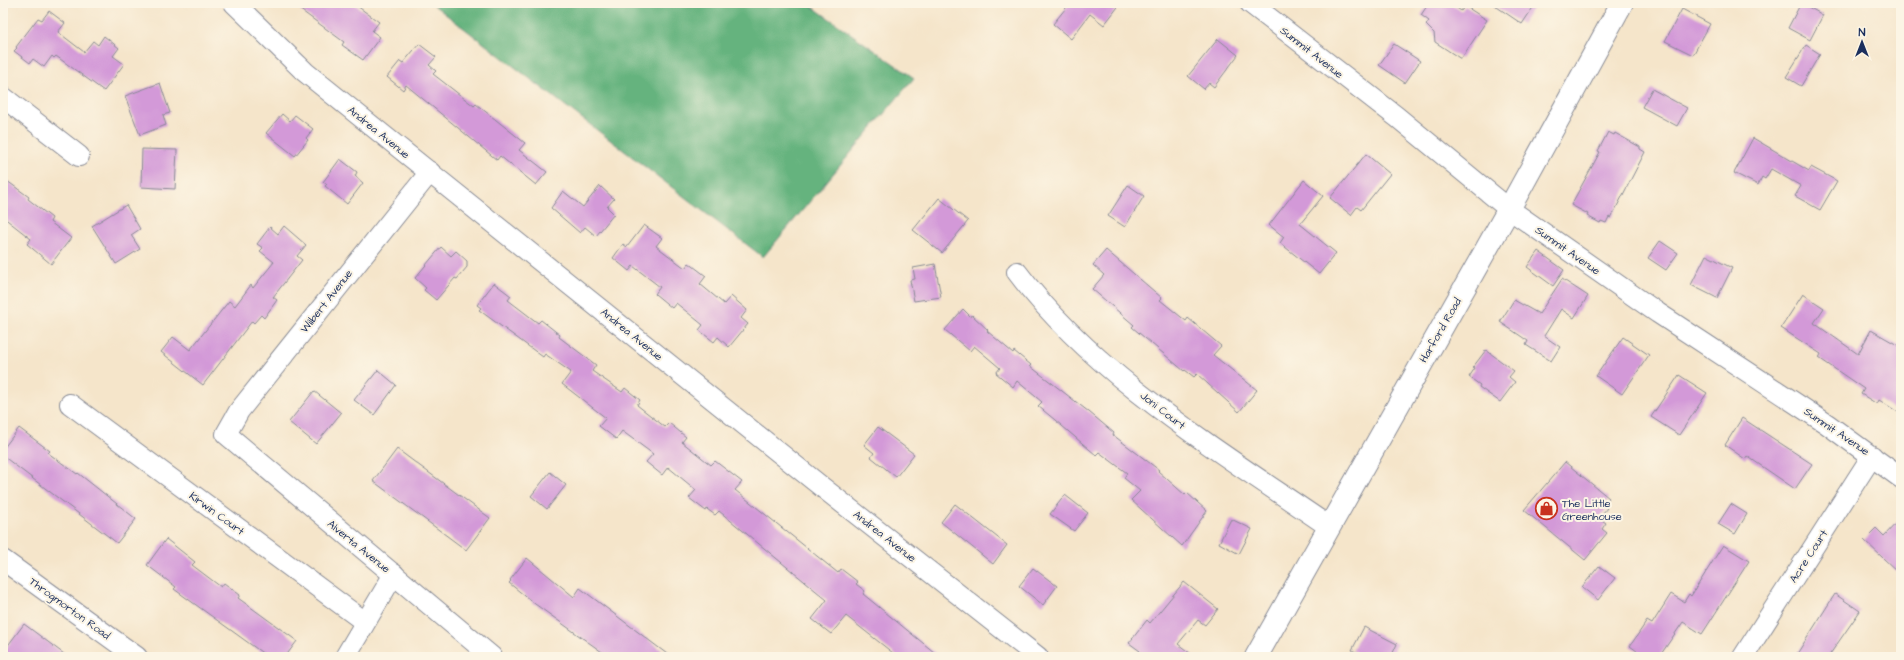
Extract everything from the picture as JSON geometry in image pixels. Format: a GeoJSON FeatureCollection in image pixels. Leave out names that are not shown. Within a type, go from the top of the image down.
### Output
{"type":"FeatureCollection","features":[{"type":"Feature","properties":{"kind":"main road","name":"Harford Road"},"geometry":{"type":"LineString","coordinates":[[1256,657],[1328,526],[1509,209],[1622,3]]}},
{"type":"Feature","properties":{"kind":"street","name":"Andrea Avenue"},"geometry":{"type":"LineString","coordinates":[[234,3],[306,72],[822,487],[1038,657]]}},
{"type":"Feature","properties":{"kind":"street","name":"Summit Avenue"},"geometry":{"type":"LineString","coordinates":[[1250,3],[1397,117],[1509,209],[1658,312],[1827,424],[1901,478]]}},
{"type":"Feature","properties":{"kind":"street"},"geometry":{"type":"LineString","coordinates":[[3,97],[79,156]]}},
{"type":"Feature","properties":{"kind":"street","name":"Wilbert Avenue"},"geometry":{"type":"LineString","coordinates":[[226,434],[239,411],[430,172]]}},
{"type":"Feature","properties":{"kind":"street","name":"Joni Court"},"geometry":{"type":"LineString","coordinates":[[1017,272],[1048,311],[1118,374],[1166,414],[1328,526]]}},
{"type":"Feature","properties":{"kind":"street","name":"Kirwin Court"},"geometry":{"type":"LineString","coordinates":[[70,404],[365,622]]}},
{"type":"Feature","properties":{"kind":"street","name":"Alverta Avenue"},"geometry":{"type":"LineString","coordinates":[[226,434],[492,657]]}},
{"type":"Feature","properties":{"kind":"street","name":"Acre Court"},"geometry":{"type":"LineString","coordinates":[[1743,657],[1872,456]]}},
{"type":"Feature","properties":{"kind":"street","name":"Throgmorton Road"},"geometry":{"type":"LineString","coordinates":[[3,560],[137,657]]}},
{"type":"Feature","properties":{"kind":"street"},"geometry":{"type":"LineString","coordinates":[[346,657],[394,574]]}},
{"type":"Feature","properties":{"kind":"green space"},"geometry":{"type":"Polygon","coordinates":[[[431,3],[807,3],[914,78],[763,257],[431,3]]]}},
{"type":"Feature","properties":{"kind":"building"},"geometry":{"type":"Polygon","coordinates":[[[291,3],[353,3],[379,22],[372,31],[380,37],[363,60],[342,45],[344,42],[291,3]]]}},
{"type":"Feature","properties":{"kind":"building"},"geometry":{"type":"Polygon","coordinates":[[[1070,3],[1121,3],[1104,25],[1090,14],[1071,39],[1053,24],[1070,3]]]}},
{"type":"Feature","properties":{"kind":"building"},"geometry":{"type":"Polygon","coordinates":[[[1429,3],[1450,3],[1461,11],[1465,6],[1487,20],[1461,59],[1435,42],[1434,33],[1426,25],[1429,21],[1421,15],[1429,3]]]}},
{"type":"Feature","properties":{"kind":"building"},"geometry":{"type":"Polygon","coordinates":[[[1491,3],[1536,3],[1522,24],[1491,3]]]}},
{"type":"Feature","properties":{"kind":"building"},"geometry":{"type":"Polygon","coordinates":[[[1801,3],[1823,15],[1810,40],[1788,28],[1801,3]]]}},
{"type":"Feature","properties":{"kind":"building"},"geometry":{"type":"Polygon","coordinates":[[[1682,9],[1710,24],[1693,55],[1665,41],[1682,9]]]}},
{"type":"Feature","properties":{"kind":"building"},"geometry":{"type":"Polygon","coordinates":[[[49,11],[65,23],[58,32],[84,52],[93,41],[98,45],[104,36],[119,48],[113,56],[124,64],[104,91],[56,56],[54,58],[52,56],[44,67],[33,59],[30,63],[14,51],[38,18],[42,20],[49,11]]]}},
{"type":"Feature","properties":{"kind":"building"},"geometry":{"type":"Polygon","coordinates":[[[1218,39],[1238,55],[1214,87],[1209,83],[1204,89],[1188,76],[1218,39]]]}},
{"type":"Feature","properties":{"kind":"building"},"geometry":{"type":"Polygon","coordinates":[[[419,44],[436,57],[429,65],[436,71],[433,74],[474,106],[476,104],[525,143],[519,150],[547,172],[536,185],[500,156],[497,160],[406,85],[403,90],[387,77],[400,61],[403,63],[419,44]]]}},
{"type":"Feature","properties":{"kind":"building"},"geometry":{"type":"Polygon","coordinates":[[[1394,44],[1420,61],[1405,83],[1379,65],[1394,44]]]}},
{"type":"Feature","properties":{"kind":"building"},"geometry":{"type":"Polygon","coordinates":[[[1806,45],[1820,54],[1801,86],[1786,77],[1806,45]]]}},
{"type":"Feature","properties":{"kind":"building"},"geometry":{"type":"Polygon","coordinates":[[[160,83],[170,113],[163,115],[166,125],[140,135],[125,96],[160,83]]]}},
{"type":"Feature","properties":{"kind":"building"},"geometry":{"type":"Polygon","coordinates":[[[1652,89],[1687,108],[1677,126],[1642,107],[1652,89]]]}},
{"type":"Feature","properties":{"kind":"building"},"geometry":{"type":"Polygon","coordinates":[[[282,114],[290,121],[295,115],[313,129],[306,138],[308,140],[295,156],[266,133],[282,114]]]}},
{"type":"Feature","properties":{"kind":"building"},"geometry":{"type":"Polygon","coordinates":[[[1608,132],[1614,135],[1615,133],[1640,147],[1640,149],[1645,152],[1611,218],[1609,217],[1606,223],[1601,221],[1600,223],[1587,216],[1588,214],[1571,205],[1600,152],[1598,151],[1608,132]]]}},
{"type":"Feature","properties":{"kind":"building"},"geometry":{"type":"Polygon","coordinates":[[[1753,138],[1809,171],[1811,167],[1837,181],[1820,210],[1795,196],[1801,186],[1771,169],[1765,179],[1762,177],[1758,185],[1734,173],[1753,138]]]}},
{"type":"Feature","properties":{"kind":"building"},"geometry":{"type":"Polygon","coordinates":[[[142,149],[177,150],[175,189],[141,187],[142,149]]]}},
{"type":"Feature","properties":{"kind":"building"},"geometry":{"type":"Polygon","coordinates":[[[1366,154],[1390,174],[1361,210],[1357,207],[1351,215],[1330,198],[1366,154]]]}},
{"type":"Feature","properties":{"kind":"building"},"geometry":{"type":"Polygon","coordinates":[[[340,159],[357,172],[355,176],[363,183],[347,204],[325,186],[327,184],[323,182],[340,159]]]}},
{"type":"Feature","properties":{"kind":"building"},"geometry":{"type":"Polygon","coordinates":[[[3,178],[29,197],[28,199],[52,218],[50,222],[71,238],[51,264],[27,244],[31,239],[3,217],[3,178]]]}},
{"type":"Feature","properties":{"kind":"building"},"geometry":{"type":"Polygon","coordinates":[[[1304,180],[1323,196],[1300,224],[1336,253],[1319,274],[1280,243],[1284,237],[1269,225],[1304,180]]]}},
{"type":"Feature","properties":{"kind":"building"},"geometry":{"type":"Polygon","coordinates":[[[1128,185],[1144,196],[1125,227],[1108,216],[1128,185]]]}},
{"type":"Feature","properties":{"kind":"building"},"geometry":{"type":"Polygon","coordinates":[[[600,186],[614,199],[607,207],[614,214],[596,236],[585,227],[580,233],[551,208],[563,191],[583,207],[600,186]]]}},
{"type":"Feature","properties":{"kind":"building"},"geometry":{"type":"Polygon","coordinates":[[[939,198],[968,221],[942,253],[913,230],[939,198]]]}},
{"type":"Feature","properties":{"kind":"building"},"geometry":{"type":"Polygon","coordinates":[[[126,205],[140,229],[131,235],[140,249],[116,264],[92,226],[126,205]]]}},
{"type":"Feature","properties":{"kind":"building"},"geometry":{"type":"Polygon","coordinates":[[[644,225],[662,238],[656,246],[685,268],[689,263],[706,276],[700,284],[724,304],[731,296],[747,310],[741,318],[748,324],[729,347],[718,337],[714,342],[699,330],[703,325],[676,303],[672,308],[655,294],[660,287],[633,266],[629,271],[613,258],[623,244],[627,247],[644,225]]]}},
{"type":"Feature","properties":{"kind":"building"},"geometry":{"type":"Polygon","coordinates":[[[284,226],[306,245],[297,256],[302,260],[273,297],[277,300],[264,318],[261,315],[254,323],[252,321],[203,385],[161,352],[173,337],[190,350],[229,301],[235,306],[251,285],[253,288],[274,262],[260,251],[263,248],[257,244],[270,227],[278,234],[284,226]]]}},
{"type":"Feature","properties":{"kind":"building"},"geometry":{"type":"Polygon","coordinates":[[[1660,241],[1678,253],[1666,270],[1648,258],[1660,241]]]}},
{"type":"Feature","properties":{"kind":"building"},"geometry":{"type":"Polygon","coordinates":[[[441,247],[451,256],[456,251],[467,261],[467,267],[457,279],[455,278],[436,300],[424,290],[426,288],[415,278],[441,247]]]}},
{"type":"Feature","properties":{"kind":"building"},"geometry":{"type":"Polygon","coordinates":[[[1106,250],[1162,298],[1160,300],[1186,321],[1188,318],[1221,346],[1213,355],[1257,390],[1239,412],[1197,374],[1194,377],[1185,370],[1184,371],[1132,327],[1134,325],[1092,289],[1104,275],[1093,265],[1106,250]]]}},
{"type":"Feature","properties":{"kind":"building"},"geometry":{"type":"Polygon","coordinates":[[[1538,251],[1564,270],[1553,286],[1527,267],[1538,251]]]}},
{"type":"Feature","properties":{"kind":"building"},"geometry":{"type":"Polygon","coordinates":[[[1706,255],[1732,268],[1717,298],[1691,285],[1706,255]]]}},
{"type":"Feature","properties":{"kind":"building"},"geometry":{"type":"Polygon","coordinates":[[[935,264],[941,297],[914,301],[910,280],[915,279],[913,268],[935,264]]]}},
{"type":"Feature","properties":{"kind":"building"},"geometry":{"type":"Polygon","coordinates":[[[1562,279],[1588,296],[1574,318],[1561,309],[1544,336],[1560,347],[1551,361],[1526,345],[1528,341],[1500,322],[1514,300],[1539,314],[1562,279]]]}},
{"type":"Feature","properties":{"kind":"building"},"geometry":{"type":"Polygon","coordinates":[[[494,283],[511,296],[508,300],[538,323],[541,320],[560,335],[559,337],[596,365],[592,371],[622,392],[625,388],[640,400],[637,405],[665,427],[669,423],[686,437],[682,442],[711,465],[715,461],[742,482],[735,490],[838,573],[841,569],[858,582],[856,584],[865,591],[863,594],[940,657],[898,657],[846,616],[831,634],[812,619],[827,600],[719,511],[715,515],[707,509],[706,511],[689,498],[696,490],[668,467],[662,475],[646,462],[653,454],[622,431],[616,439],[599,426],[606,418],[562,384],[571,372],[545,354],[543,357],[479,310],[481,308],[477,305],[494,283]]]}},
{"type":"Feature","properties":{"kind":"building"},"geometry":{"type":"Polygon","coordinates":[[[1803,294],[1824,308],[1814,323],[1858,354],[1871,330],[1901,347],[1901,414],[1879,400],[1877,404],[1861,394],[1864,389],[1819,358],[1821,354],[1781,328],[1803,294]]]}},
{"type":"Feature","properties":{"kind":"building"},"geometry":{"type":"Polygon","coordinates":[[[963,309],[971,317],[972,315],[988,330],[987,331],[1013,353],[1014,351],[1031,365],[1030,366],[1089,412],[1114,433],[1113,435],[1159,470],[1158,471],[1185,495],[1187,493],[1207,511],[1182,546],[1131,500],[1140,491],[1124,478],[1127,473],[1099,452],[1096,455],[1038,406],[1042,402],[1017,381],[1013,387],[996,373],[1000,368],[974,346],[970,351],[945,330],[963,309]]]}},
{"type":"Feature","properties":{"kind":"building"},"geometry":{"type":"Polygon","coordinates":[[[1623,337],[1649,355],[1622,394],[1596,376],[1623,337]]]}},
{"type":"Feature","properties":{"kind":"building"},"geometry":{"type":"Polygon","coordinates":[[[1486,350],[1514,371],[1509,377],[1515,382],[1500,402],[1479,387],[1480,385],[1469,377],[1475,368],[1473,367],[1486,350]]]}},
{"type":"Feature","properties":{"kind":"building"},"geometry":{"type":"Polygon","coordinates":[[[378,370],[396,385],[374,415],[354,400],[378,370]]]}},
{"type":"Feature","properties":{"kind":"building"},"geometry":{"type":"Polygon","coordinates":[[[1679,375],[1707,393],[1679,435],[1651,417],[1679,375]]]}},
{"type":"Feature","properties":{"kind":"building"},"geometry":{"type":"Polygon","coordinates":[[[314,391],[341,413],[316,444],[289,422],[314,391]]]}},
{"type":"Feature","properties":{"kind":"building"},"geometry":{"type":"Polygon","coordinates":[[[1742,418],[1812,464],[1795,489],[1747,456],[1745,459],[1725,445],[1742,418]]]}},
{"type":"Feature","properties":{"kind":"building"},"geometry":{"type":"Polygon","coordinates":[[[878,427],[914,454],[896,477],[871,457],[874,453],[864,445],[878,427]]]}},
{"type":"Feature","properties":{"kind":"building"},"geometry":{"type":"Polygon","coordinates":[[[19,428],[50,451],[48,453],[77,474],[78,473],[136,519],[117,543],[3,456],[3,449],[19,428]]]}},
{"type":"Feature","properties":{"kind":"building"},"geometry":{"type":"Polygon","coordinates":[[[397,449],[490,518],[466,550],[373,481],[397,449]]]}},
{"type":"Feature","properties":{"kind":"building"},"geometry":{"type":"Polygon","coordinates":[[[1565,462],[1609,498],[1603,506],[1607,508],[1599,518],[1606,523],[1602,529],[1607,533],[1585,560],[1524,510],[1565,462]]]}},
{"type":"Feature","properties":{"kind":"building"},"geometry":{"type":"Polygon","coordinates":[[[550,472],[566,485],[547,509],[531,496],[550,472]]]}},
{"type":"Feature","properties":{"kind":"building"},"geometry":{"type":"Polygon","coordinates":[[[1065,495],[1088,513],[1074,531],[1050,514],[1065,495]]]}},
{"type":"Feature","properties":{"kind":"building"},"geometry":{"type":"Polygon","coordinates":[[[955,504],[1007,545],[993,564],[941,522],[955,504]]]}},
{"type":"Feature","properties":{"kind":"building"},"geometry":{"type":"Polygon","coordinates":[[[1731,504],[1747,514],[1735,534],[1718,524],[1731,504]]]}},
{"type":"Feature","properties":{"kind":"building"},"geometry":{"type":"Polygon","coordinates":[[[1901,518],[1901,575],[1864,540],[1876,528],[1884,536],[1901,518]]]}},
{"type":"Feature","properties":{"kind":"building"},"geometry":{"type":"Polygon","coordinates":[[[1231,519],[1252,529],[1239,554],[1219,543],[1231,519]]]}},
{"type":"Feature","properties":{"kind":"building"},"geometry":{"type":"Polygon","coordinates":[[[166,539],[195,562],[192,565],[221,587],[224,583],[240,595],[238,598],[297,641],[285,657],[268,657],[174,589],[176,587],[147,565],[166,539]]]}},
{"type":"Feature","properties":{"kind":"building"},"geometry":{"type":"Polygon","coordinates":[[[1723,545],[1749,561],[1702,634],[1683,622],[1659,657],[1645,657],[1630,646],[1647,621],[1652,624],[1671,594],[1684,602],[1689,594],[1691,596],[1723,545]]]}},
{"type":"Feature","properties":{"kind":"building"},"geometry":{"type":"Polygon","coordinates":[[[527,558],[574,597],[580,588],[671,657],[609,657],[535,604],[509,583],[527,558]]]}},
{"type":"Feature","properties":{"kind":"building"},"geometry":{"type":"Polygon","coordinates":[[[1599,566],[1615,578],[1598,600],[1582,587],[1599,566]]]}},
{"type":"Feature","properties":{"kind":"building"},"geometry":{"type":"Polygon","coordinates":[[[1033,568],[1057,586],[1043,605],[1019,586],[1033,568]]]}},
{"type":"Feature","properties":{"kind":"building"},"geometry":{"type":"Polygon","coordinates":[[[1184,582],[1218,609],[1205,625],[1198,620],[1178,644],[1195,657],[1136,657],[1140,651],[1129,643],[1147,620],[1150,623],[1184,582]]]}},
{"type":"Feature","properties":{"kind":"building"},"geometry":{"type":"Polygon","coordinates":[[[1835,594],[1860,611],[1828,657],[1795,657],[1835,594]]]}},
{"type":"Feature","properties":{"kind":"building"},"geometry":{"type":"Polygon","coordinates":[[[24,624],[68,657],[3,657],[3,652],[24,624]]]}},
{"type":"Feature","properties":{"kind":"building"},"geometry":{"type":"Polygon","coordinates":[[[1364,627],[1397,644],[1391,657],[1365,657],[1352,650],[1364,627]]]}},
{"type":"Feature","properties":{"kind":"place","name":"The Little Greenhouse"},"geometry":{"type":"Point","coordinates":[1547,509]}}]}
